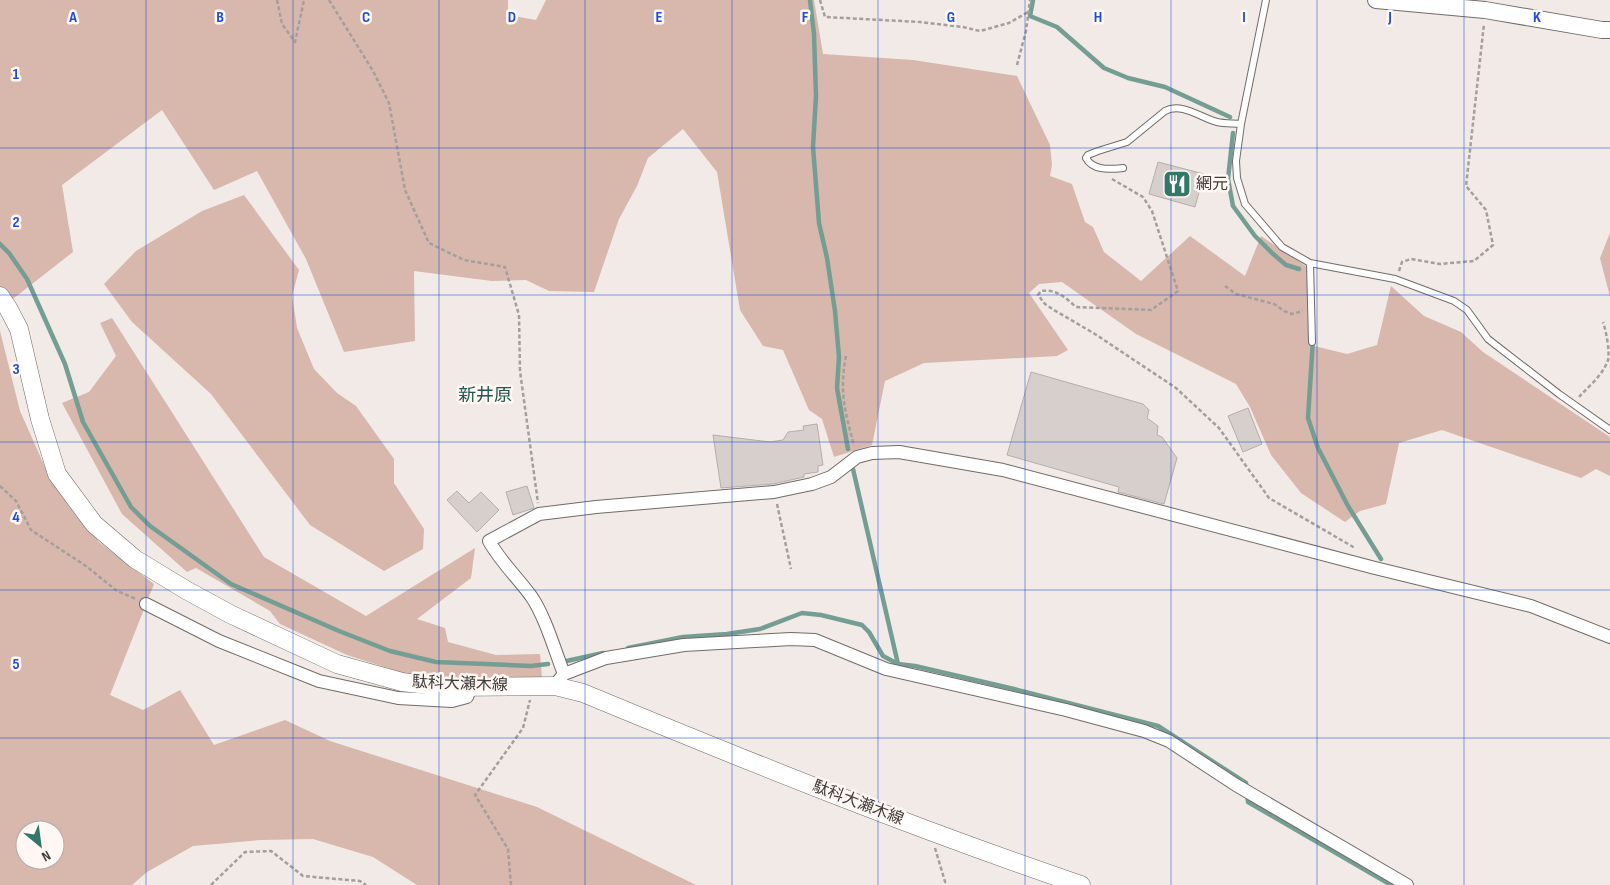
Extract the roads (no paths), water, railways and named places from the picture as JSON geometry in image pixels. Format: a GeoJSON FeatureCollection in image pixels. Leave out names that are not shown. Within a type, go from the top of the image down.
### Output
{"type":"FeatureCollection","features":[{"type":"Feature","properties":{"kind":"main road","name":"駄科大瀬木線"},"geometry":{"type":"LineString","coordinates":[[0,296],[19,329],[40,419],[57,474],[94,524],[135,559],[230,614],[337,664],[402,682],[445,687],[471,687],[534,686],[560,680],[583,693],[769,769],[1081,885]]}},
{"type":"Feature","properties":{"kind":"street"},"geometry":{"type":"LineString","coordinates":[[1376,0],[1485,10],[1610,30]]}},
{"type":"Feature","properties":{"kind":"street"},"geometry":{"type":"LineString","coordinates":[[1407,885],[1236,785],[1169,741],[1144,731],[1066,710],[886,669],[815,640],[791,639],[684,645],[606,658],[560,680],[543,619],[532,597],[496,554],[489,541],[539,514],[596,507],[774,492],[812,484],[831,477],[857,457],[872,453],[899,452],[1003,470],[1376,568],[1531,606],[1610,637]]}},
{"type":"Feature","properties":{"kind":"street"},"geometry":{"type":"LineString","coordinates":[[146,604],[219,641],[319,681],[398,698],[452,701],[467,697],[471,687]]}},
{"type":"Feature","properties":{"kind":"lane"},"geometry":{"type":"LineString","coordinates":[[1266,0],[1241,124],[1236,161],[1237,178],[1245,204],[1282,247],[1310,263],[1395,279],[1454,301],[1467,310],[1488,339],[1610,430]]}},
{"type":"Feature","properties":{"kind":"lane"},"geometry":{"type":"LineString","coordinates":[[1122,168],[1096,167],[1087,161],[1086,158],[1127,142],[1170,108],[1181,108],[1218,122],[1241,124]]}},
{"type":"Feature","properties":{"kind":"lane"},"geometry":{"type":"LineString","coordinates":[[1310,263],[1312,342]]}},
{"type":"Feature","properties":{"kind":"waterway"},"geometry":{"type":"LineString","coordinates":[[810,0],[814,34],[816,96],[813,147],[819,223],[827,258],[835,311],[839,357],[837,388],[848,449]]}},
{"type":"Feature","properties":{"kind":"waterway"},"geometry":{"type":"LineString","coordinates":[[1033,0],[1030,16],[1057,27],[1104,68],[1128,78],[1165,87],[1230,117]]}},
{"type":"Feature","properties":{"kind":"waterway"},"geometry":{"type":"LineString","coordinates":[[1233,133],[1228,179],[1233,206],[1255,236],[1272,253],[1286,265],[1299,269]]}},
{"type":"Feature","properties":{"kind":"waterway"},"geometry":{"type":"LineString","coordinates":[[0,244],[9,253],[27,279],[65,364],[83,422],[131,507],[150,526],[231,584],[390,651],[436,662],[531,666],[548,664]]}},
{"type":"Feature","properties":{"kind":"waterway"},"geometry":{"type":"LineString","coordinates":[[1313,339],[1308,418],[1318,448],[1348,506],[1381,559]]}},
{"type":"Feature","properties":{"kind":"waterway"},"geometry":{"type":"LineString","coordinates":[[853,469],[898,664]]}},
{"type":"Feature","properties":{"kind":"waterway"},"geometry":{"type":"LineString","coordinates":[[628,648],[683,637],[727,634],[760,629],[802,613],[821,615],[862,625],[869,632],[883,656],[898,664],[915,666],[1014,689],[1158,726],[1246,783],[1248,802],[1391,885]]}},
{"type":"Feature","properties":{"kind":"waterway"},"geometry":{"type":"LineString","coordinates":[[562,662],[603,653]]}},
{"type":"Feature","properties":{"kind":"place","name":"網元"},"geometry":{"type":"Point","coordinates":[1177,184]}},
{"type":"Feature","properties":{"kind":"district","name":"新井原"},"geometry":{"type":"Point","coordinates":[485,395]}}]}
